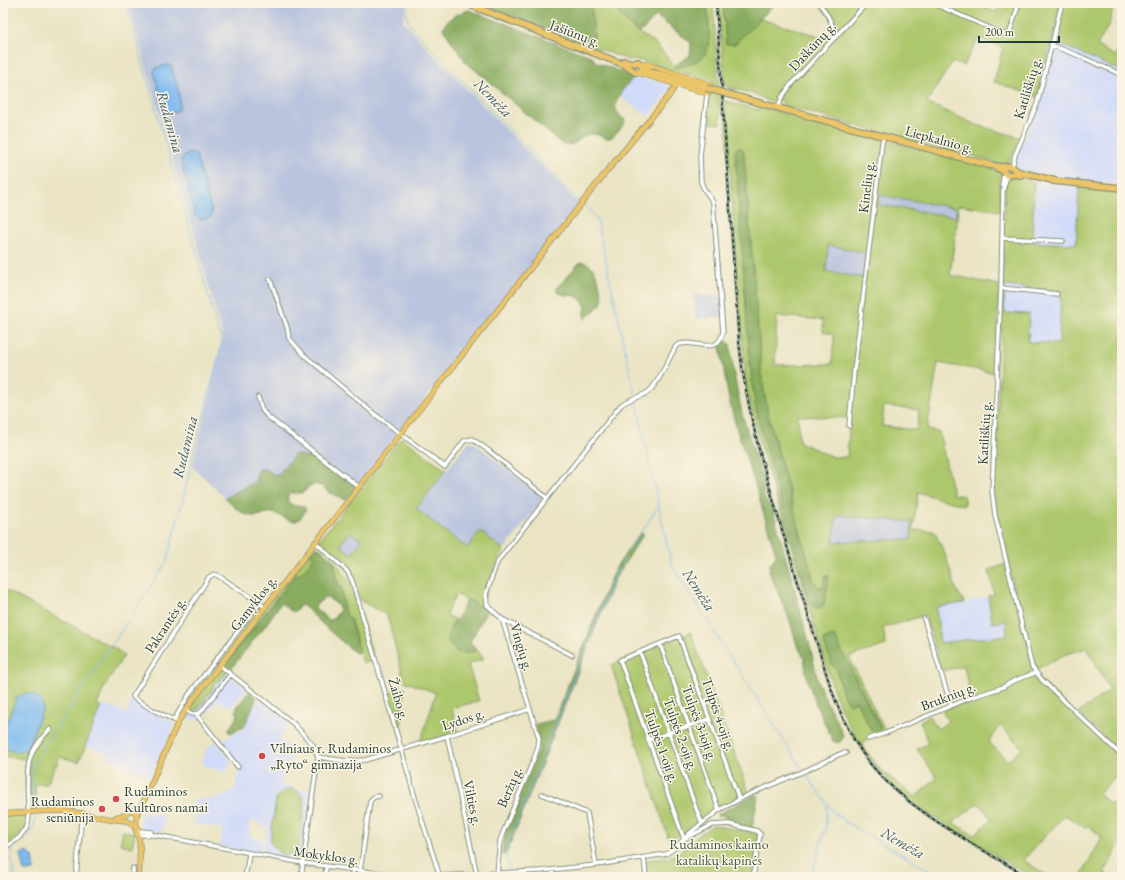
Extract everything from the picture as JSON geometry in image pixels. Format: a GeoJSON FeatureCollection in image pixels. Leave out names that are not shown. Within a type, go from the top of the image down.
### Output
{"type":"FeatureCollection","features":[{"type":"Feature","properties":{"kind":"highway","name":"Jašiūnų g."},"geometry":{"type":"LineString","coordinates":[[465,3],[625,64],[707,91],[727,94],[778,108]]}},
{"type":"Feature","properties":{"kind":"highway","name":"Jašiūnų g."},"geometry":{"type":"LineString","coordinates":[[472,3],[637,68]]}},
{"type":"Feature","properties":{"kind":"highway","name":"Liepkalnio g."},"geometry":{"type":"LineString","coordinates":[[778,108],[1008,170],[1056,181],[1122,188]]}},
{"type":"Feature","properties":{"kind":"main road"},"geometry":{"type":"LineString","coordinates":[[646,64],[709,84],[712,88],[710,92],[676,85],[637,68],[646,64]]}},
{"type":"Feature","properties":{"kind":"main road","name":"Gamyklos g."},"geometry":{"type":"LineString","coordinates":[[133,822],[137,818],[135,812],[142,804],[176,721],[315,542],[676,85]]}},
{"type":"Feature","properties":{"kind":"main road"},"geometry":{"type":"LineString","coordinates":[[125,817],[129,810],[135,812]]}},
{"type":"Feature","properties":{"kind":"main road"},"geometry":{"type":"LineString","coordinates":[[3,814],[57,811],[108,818],[125,817],[133,822],[138,833],[139,877]]}},
{"type":"Feature","properties":{"kind":"street"},"geometry":{"type":"LineString","coordinates":[[819,3],[826,11],[832,22],[836,37]]}},
{"type":"Feature","properties":{"kind":"street","name":"Daškūnų g."},"geometry":{"type":"LineString","coordinates":[[778,108],[782,97],[789,87],[867,3]]}},
{"type":"Feature","properties":{"kind":"street"},"geometry":{"type":"LineString","coordinates":[[932,3],[1009,35],[1020,3]]}},
{"type":"Feature","properties":{"kind":"street","name":"Katiliškių g."},"geometry":{"type":"LineString","coordinates":[[1035,672],[1031,664],[995,515],[992,490],[1001,288],[1002,185],[1037,104],[1062,3]]}},
{"type":"Feature","properties":{"kind":"street"},"geometry":{"type":"LineString","coordinates":[[1051,45],[1122,75]]}},
{"type":"Feature","properties":{"kind":"street"},"geometry":{"type":"LineString","coordinates":[[502,619],[486,602],[486,594],[496,564],[500,558],[620,406],[628,399],[643,394],[651,389],[676,346],[683,343],[710,346],[717,344],[722,336],[723,332],[713,202],[701,182],[700,156],[707,91]]}},
{"type":"Feature","properties":{"kind":"street","name":"Kinelių g."},"geometry":{"type":"LineString","coordinates":[[849,426],[855,365],[884,136]]}},
{"type":"Feature","properties":{"kind":"street"},"geometry":{"type":"LineString","coordinates":[[1002,238],[1063,241]]}},
{"type":"Feature","properties":{"kind":"street"},"geometry":{"type":"LineString","coordinates":[[270,279],[287,327],[288,335],[292,342],[304,355],[339,386],[445,467],[464,441],[472,439],[547,498]]}},
{"type":"Feature","properties":{"kind":"street"},"geometry":{"type":"LineString","coordinates":[[1001,288],[1057,294]]}},
{"type":"Feature","properties":{"kind":"street"},"geometry":{"type":"LineString","coordinates":[[258,397],[262,410],[267,416],[359,487]]}},
{"type":"Feature","properties":{"kind":"street","name":"Žaibo g."},"geometry":{"type":"LineString","coordinates":[[315,542],[347,571],[352,580],[416,801],[440,876]]}},
{"type":"Feature","properties":{"kind":"street","name":"Pakrantės g."},"geometry":{"type":"LineString","coordinates":[[176,721],[153,710],[134,698],[134,693],[209,577],[214,574],[217,575],[264,607]]}},
{"type":"Feature","properties":{"kind":"street"},"geometry":{"type":"LineString","coordinates":[[176,721],[190,693],[260,603]]}},
{"type":"Feature","properties":{"kind":"street","name":"Vingių g."},"geometry":{"type":"LineString","coordinates":[[502,619],[572,655]]}},
{"type":"Feature","properties":{"kind":"street","name":"Vingių g."},"geometry":{"type":"LineString","coordinates":[[502,619],[530,709]]}},
{"type":"Feature","properties":{"kind":"street"},"geometry":{"type":"LineString","coordinates":[[924,619],[951,706]]}},
{"type":"Feature","properties":{"kind":"street","name":"Tulpės 4-oji g."},"geometry":{"type":"LineString","coordinates":[[660,644],[679,636],[739,799]]}},
{"type":"Feature","properties":{"kind":"street"},"geometry":{"type":"LineString","coordinates":[[640,652],[660,644]]}},
{"type":"Feature","properties":{"kind":"street","name":"Tulpės 3-ioji g."},"geometry":{"type":"LineString","coordinates":[[660,644],[719,810]]}},
{"type":"Feature","properties":{"kind":"street","name":"Tulpės 1-oji g."},"geometry":{"type":"LineString","coordinates":[[640,652],[620,660],[684,839]]}},
{"type":"Feature","properties":{"kind":"street","name":"Tulpės 2-oji g."},"geometry":{"type":"LineString","coordinates":[[640,652],[668,733],[702,823]]}},
{"type":"Feature","properties":{"kind":"street"},"geometry":{"type":"LineString","coordinates":[[219,665],[294,724],[313,746],[318,757],[302,877]]}},
{"type":"Feature","properties":{"kind":"street"},"geometry":{"type":"LineString","coordinates":[[1035,672],[1122,756]]}},
{"type":"Feature","properties":{"kind":"street","name":"Bruknių g."},"geometry":{"type":"LineString","coordinates":[[868,739],[970,698],[1003,688],[1013,681],[1035,672]]}},
{"type":"Feature","properties":{"kind":"street"},"geometry":{"type":"LineString","coordinates":[[196,714],[201,712],[230,675]]}},
{"type":"Feature","properties":{"kind":"street","name":"Lydos g."},"geometry":{"type":"LineString","coordinates":[[318,757],[357,761],[447,736],[530,709]]}},
{"type":"Feature","properties":{"kind":"street","name":"Beržų g."},"geometry":{"type":"LineString","coordinates":[[497,874],[498,849],[502,833],[538,747],[539,738],[530,709]]}},
{"type":"Feature","properties":{"kind":"street"},"geometry":{"type":"LineString","coordinates":[[185,710],[196,714],[238,767]]}},
{"type":"Feature","properties":{"kind":"street"},"geometry":{"type":"LineString","coordinates":[[648,740],[709,718]]}},
{"type":"Feature","properties":{"kind":"street"},"geometry":{"type":"LineString","coordinates":[[3,848],[17,840],[24,832],[28,824],[30,812],[27,774],[29,760],[40,739],[50,728]]}},
{"type":"Feature","properties":{"kind":"street","name":"Vilties g."},"geometry":{"type":"LineString","coordinates":[[447,736],[477,875]]}},
{"type":"Feature","properties":{"kind":"street","name":"Mokyklos g."},"geometry":{"type":"LineString","coordinates":[[138,833],[155,834],[303,864],[412,877],[497,874],[596,865],[666,854],[719,810],[739,799],[809,770],[840,754],[846,753]]}},
{"type":"Feature","properties":{"kind":"street"},"geometry":{"type":"LineString","coordinates":[[542,794],[587,813],[596,865]]}},
{"type":"Feature","properties":{"kind":"street"},"geometry":{"type":"LineString","coordinates":[[360,871],[370,801],[374,797],[379,796]]}},
{"type":"Feature","properties":{"kind":"street"},"geometry":{"type":"LineString","coordinates":[[76,877],[82,814]]}},
{"type":"Feature","properties":{"kind":"street"},"geometry":{"type":"LineString","coordinates":[[710,817],[712,825]]}},
{"type":"Feature","properties":{"kind":"street"},"geometry":{"type":"LineString","coordinates":[[684,839],[712,825],[730,824],[759,832],[760,834],[753,877]]}},
{"type":"Feature","properties":{"kind":"street"},"geometry":{"type":"LineString","coordinates":[[245,877],[248,854]]}},
{"type":"Feature","properties":{"kind":"street"},"geometry":{"type":"LineString","coordinates":[[644,858],[646,877]]}},
{"type":"Feature","properties":{"kind":"street"},"geometry":{"type":"LineString","coordinates":[[325,877],[326,866]]}},
{"type":"Feature","properties":{"kind":"street"},"geometry":{"type":"LineString","coordinates":[[133,868],[133,877]]}},
{"type":"Feature","properties":{"kind":"street"},"geometry":{"type":"LineString","coordinates":[[351,877],[353,870]]}},
{"type":"Feature","properties":{"kind":"street"},"geometry":{"type":"LineString","coordinates":[[551,870],[555,877]]}},
{"type":"Feature","properties":{"kind":"shaded area"},"geometry":{"type":"Polygon","coordinates":[[[128,3],[406,3],[403,21],[422,43],[579,204],[356,487],[316,459],[277,476],[265,469],[257,473],[255,482],[225,498],[193,467],[223,338],[128,3]]]}},
{"type":"Feature","properties":{"kind":"shaded area"},"geometry":{"type":"Polygon","coordinates":[[[1053,41],[1122,72],[1122,100],[1112,120],[1122,125],[1122,185],[1049,177],[1014,168],[1016,156],[1038,106],[1053,41]]]}},
{"type":"Feature","properties":{"kind":"shaded area"},"geometry":{"type":"Polygon","coordinates":[[[635,76],[671,86],[648,116],[619,96],[635,76]]]}},
{"type":"Feature","properties":{"kind":"shaded area"},"geometry":{"type":"Polygon","coordinates":[[[1034,182],[1046,182],[1079,187],[1076,244],[1032,242],[1034,182]]]}},
{"type":"Feature","properties":{"kind":"shaded area"},"geometry":{"type":"Polygon","coordinates":[[[880,195],[957,208],[956,218],[878,205],[880,195]]]}},
{"type":"Feature","properties":{"kind":"shaded area"},"geometry":{"type":"Polygon","coordinates":[[[828,245],[867,253],[864,278],[826,271],[828,245]]]}},
{"type":"Feature","properties":{"kind":"shaded area"},"geometry":{"type":"Polygon","coordinates":[[[1005,286],[1061,291],[1060,344],[1028,342],[1004,313],[1005,286]]]}},
{"type":"Feature","properties":{"kind":"shaded area"},"geometry":{"type":"Polygon","coordinates":[[[693,295],[721,296],[724,317],[696,319],[693,295]]]}},
{"type":"Feature","properties":{"kind":"shaded area"},"geometry":{"type":"Polygon","coordinates":[[[469,442],[473,442],[544,498],[504,550],[467,548],[416,509],[469,442]]]}},
{"type":"Feature","properties":{"kind":"shaded area"},"geometry":{"type":"Polygon","coordinates":[[[837,515],[913,522],[911,539],[832,542],[837,515]]]}},
{"type":"Feature","properties":{"kind":"shaded area"},"geometry":{"type":"Polygon","coordinates":[[[350,531],[362,540],[351,554],[339,546],[350,531]]]}},
{"type":"Feature","properties":{"kind":"shaded area"},"geometry":{"type":"Polygon","coordinates":[[[988,596],[992,622],[1006,621],[1008,635],[940,643],[936,607],[964,603],[988,596]]]}},
{"type":"Feature","properties":{"kind":"shaded area"},"geometry":{"type":"Polygon","coordinates":[[[227,673],[247,689],[231,707],[228,705],[226,706],[218,700],[200,721],[196,718],[194,721],[185,715],[189,708],[192,712],[196,712],[219,680],[220,681],[227,673]]]}},
{"type":"Feature","properties":{"kind":"shaded area"},"geometry":{"type":"Polygon","coordinates":[[[132,699],[175,723],[151,778],[108,758],[109,754],[85,745],[101,706],[107,706],[127,713],[132,699]]]}},
{"type":"Feature","properties":{"kind":"shaded area"},"geometry":{"type":"Polygon","coordinates":[[[258,699],[289,722],[279,741],[297,749],[279,784],[311,792],[302,860],[300,861],[263,855],[267,828],[251,819],[248,829],[250,829],[249,836],[263,840],[261,854],[219,846],[223,828],[193,824],[195,810],[195,804],[193,803],[194,798],[211,800],[212,797],[222,797],[234,790],[241,767],[219,741],[244,729],[258,699]]]}},
{"type":"Feature","properties":{"kind":"shaded area"},"geometry":{"type":"Polygon","coordinates":[[[213,742],[216,742],[232,761],[226,772],[202,765],[202,760],[207,749],[213,742]]]}},
{"type":"Feature","properties":{"kind":"shaded area"},"geometry":{"type":"Polygon","coordinates":[[[141,812],[165,816],[161,833],[142,829],[140,825],[141,812]]]}},
{"type":"Feature","properties":{"kind":"green space"},"geometry":{"type":"Polygon","coordinates":[[[494,3],[591,3],[594,36],[592,40],[589,41],[554,30],[549,30],[492,9],[494,3]]]}},
{"type":"Feature","properties":{"kind":"green space"},"geometry":{"type":"Polygon","coordinates":[[[591,3],[614,3],[614,8],[633,29],[656,44],[676,68],[689,64],[698,59],[708,45],[709,26],[707,3],[713,3],[719,89],[714,88],[714,84],[711,81],[638,60],[628,60],[549,30],[554,30],[589,41],[592,40],[594,36],[591,3]]]}},
{"type":"Feature","properties":{"kind":"green space"},"geometry":{"type":"Polygon","coordinates":[[[614,3],[707,3],[709,42],[704,56],[694,63],[674,68],[675,65],[690,56],[690,42],[656,16],[640,33],[635,30],[614,8],[614,3]]]}},
{"type":"Feature","properties":{"kind":"green space"},"geometry":{"type":"Polygon","coordinates":[[[718,3],[723,3],[726,43],[734,44],[760,19],[830,39],[836,30],[834,20],[820,3],[924,3],[932,7],[934,3],[973,3],[996,12],[1000,3],[1060,3],[1038,97],[994,82],[1003,47],[979,38],[963,66],[952,62],[927,103],[974,124],[1021,138],[1008,163],[1002,165],[961,152],[949,151],[785,106],[783,105],[783,101],[778,100],[775,104],[754,94],[725,86],[718,3]]]}},
{"type":"Feature","properties":{"kind":"green space"},"geometry":{"type":"Polygon","coordinates":[[[723,3],[776,3],[735,44],[726,44],[723,3]]]}},
{"type":"Feature","properties":{"kind":"green space"},"geometry":{"type":"Polygon","coordinates":[[[1063,3],[1105,3],[1113,8],[1109,25],[1097,45],[1114,56],[1122,44],[1122,72],[1053,41],[1063,3]]]}},
{"type":"Feature","properties":{"kind":"green space"},"geometry":{"type":"Polygon","coordinates":[[[469,10],[593,57],[595,62],[635,76],[620,93],[616,104],[616,109],[620,116],[625,120],[623,125],[614,135],[607,139],[598,135],[589,134],[575,143],[563,145],[466,62],[443,29],[450,19],[469,10]]]}},
{"type":"Feature","properties":{"kind":"green space"},"geometry":{"type":"Polygon","coordinates":[[[712,92],[719,95],[721,124],[705,123],[709,96],[712,92]]]}},
{"type":"Feature","properties":{"kind":"green space"},"geometry":{"type":"Polygon","coordinates":[[[725,101],[754,109],[770,109],[994,169],[1002,173],[1000,182],[1001,211],[959,205],[950,275],[999,285],[996,373],[938,363],[927,430],[939,432],[953,494],[964,496],[965,505],[918,492],[913,530],[934,531],[944,551],[957,591],[965,603],[936,607],[940,643],[1007,635],[1006,621],[992,623],[988,596],[994,594],[989,570],[1006,564],[1035,675],[1122,758],[1122,769],[1099,794],[1111,805],[1122,793],[1122,844],[1120,844],[1104,873],[1111,877],[1080,877],[1102,838],[1088,825],[1085,828],[1065,815],[1023,860],[1050,877],[1031,877],[928,814],[901,794],[879,771],[864,752],[847,722],[835,695],[759,440],[746,386],[725,101]],[[743,149],[752,385],[761,430],[808,598],[811,604],[824,605],[829,577],[826,576],[823,587],[818,587],[814,582],[768,415],[762,379],[743,149]],[[880,195],[879,205],[956,217],[957,208],[880,195]],[[828,245],[826,271],[864,278],[866,253],[828,245]],[[777,316],[775,365],[832,364],[834,334],[823,332],[823,320],[777,316]],[[884,406],[882,426],[917,430],[919,410],[884,406]],[[798,416],[799,439],[801,443],[833,457],[847,457],[850,418],[798,416]],[[837,515],[833,542],[911,539],[912,522],[837,515]],[[925,615],[883,628],[886,645],[849,657],[885,731],[871,737],[861,744],[880,769],[915,797],[937,778],[917,749],[928,743],[920,721],[929,716],[938,729],[948,721],[942,711],[971,700],[964,666],[942,671],[925,615]],[[835,638],[841,688],[849,703],[851,704],[856,700],[871,730],[880,729],[835,638]],[[1000,725],[989,742],[1008,761],[1022,748],[1000,725]],[[978,803],[953,823],[974,835],[992,819],[978,803]]]}},
{"type":"Feature","properties":{"kind":"green space"},"geometry":{"type":"Polygon","coordinates":[[[740,147],[743,149],[744,155],[762,379],[768,415],[814,582],[818,587],[823,587],[826,576],[828,575],[829,577],[824,605],[820,608],[813,607],[808,598],[755,404],[750,366],[735,151],[740,147]]]}},
{"type":"Feature","properties":{"kind":"green space"},"geometry":{"type":"Polygon","coordinates":[[[1019,176],[1034,182],[1032,242],[1076,244],[1079,187],[1122,190],[1122,754],[1078,713],[1110,690],[1087,648],[1066,654],[1035,670],[996,512],[994,490],[1001,337],[1005,186],[1009,177],[1019,176]],[[1005,286],[1004,313],[1029,314],[1028,342],[1059,344],[1061,291],[1005,286]]]}},
{"type":"Feature","properties":{"kind":"green space"},"geometry":{"type":"Polygon","coordinates":[[[583,262],[592,267],[595,272],[603,298],[601,304],[585,319],[584,315],[586,307],[580,298],[557,292],[557,288],[579,263],[583,262]]]}},
{"type":"Feature","properties":{"kind":"green space"},"geometry":{"type":"Polygon","coordinates":[[[726,341],[730,344],[734,375],[742,414],[763,481],[764,498],[773,510],[811,650],[818,682],[843,735],[842,740],[838,743],[833,741],[817,707],[807,679],[804,658],[797,645],[790,621],[769,571],[770,564],[776,554],[729,400],[720,347],[721,344],[726,341]]]}},
{"type":"Feature","properties":{"kind":"green space"},"geometry":{"type":"Polygon","coordinates":[[[402,438],[446,470],[416,509],[467,548],[480,531],[504,550],[486,591],[485,602],[490,610],[480,607],[456,594],[446,614],[456,620],[452,625],[448,638],[465,654],[477,650],[484,659],[468,664],[479,701],[452,708],[458,732],[420,743],[436,693],[404,681],[387,615],[361,601],[352,578],[346,568],[319,542],[402,438]],[[350,532],[340,545],[351,554],[362,540],[350,532]]]}},
{"type":"Feature","properties":{"kind":"green space"},"geometry":{"type":"Polygon","coordinates":[[[295,454],[316,459],[356,487],[346,500],[328,492],[322,486],[314,484],[303,493],[291,493],[288,497],[289,503],[295,506],[303,506],[306,509],[298,520],[294,521],[272,513],[257,516],[248,515],[239,511],[225,498],[255,482],[257,473],[260,469],[265,469],[277,476],[295,454]]]}},
{"type":"Feature","properties":{"kind":"green space"},"geometry":{"type":"Polygon","coordinates":[[[640,533],[642,536],[614,580],[507,852],[503,855],[504,832],[539,748],[536,724],[554,720],[612,575],[640,533]]]}},
{"type":"Feature","properties":{"kind":"green space"},"geometry":{"type":"Polygon","coordinates":[[[315,547],[318,547],[333,560],[336,571],[335,577],[341,587],[345,613],[351,621],[359,652],[354,652],[326,628],[303,605],[295,611],[291,611],[281,603],[265,626],[229,671],[223,666],[265,615],[295,575],[302,573],[314,558],[309,553],[315,547]],[[325,597],[316,605],[315,608],[329,620],[333,619],[340,610],[332,600],[325,597]]]}},
{"type":"Feature","properties":{"kind":"green space"},"geometry":{"type":"Polygon","coordinates":[[[309,553],[314,558],[302,573],[278,597],[223,666],[223,664],[309,553]]]}},
{"type":"Feature","properties":{"kind":"green space"},"geometry":{"type":"Polygon","coordinates":[[[334,561],[349,579],[374,659],[373,661],[363,663],[351,621],[345,613],[341,587],[335,577],[334,561]]]}},
{"type":"Feature","properties":{"kind":"green space"},"geometry":{"type":"Polygon","coordinates":[[[3,589],[116,649],[124,655],[105,686],[97,705],[101,706],[79,762],[60,757],[47,784],[35,784],[36,811],[31,811],[29,771],[30,760],[3,756],[3,747],[9,750],[28,747],[43,708],[17,697],[3,732],[3,589]]]}},
{"type":"Feature","properties":{"kind":"green space"},"geometry":{"type":"Polygon","coordinates":[[[467,599],[487,610],[470,642],[477,650],[468,653],[459,653],[450,645],[448,641],[448,634],[467,599]]]}},
{"type":"Feature","properties":{"kind":"green space"},"geometry":{"type":"Polygon","coordinates":[[[691,632],[749,793],[717,809],[692,829],[669,840],[611,665],[691,632]]]}},
{"type":"Feature","properties":{"kind":"green space"},"geometry":{"type":"Polygon","coordinates":[[[833,636],[835,637],[880,727],[880,729],[875,732],[871,730],[856,701],[849,704],[843,695],[837,670],[831,663],[824,642],[825,639],[833,636]]]}},
{"type":"Feature","properties":{"kind":"green space"},"geometry":{"type":"Polygon","coordinates":[[[221,668],[227,673],[213,687],[197,710],[192,712],[189,708],[221,668]]]}},
{"type":"Feature","properties":{"kind":"green space"},"geometry":{"type":"Polygon","coordinates":[[[405,688],[400,735],[387,693],[405,688]]]}},
{"type":"Feature","properties":{"kind":"green space"},"geometry":{"type":"Polygon","coordinates":[[[248,693],[256,698],[244,727],[230,733],[228,731],[238,715],[236,711],[237,707],[248,693]]]}},
{"type":"Feature","properties":{"kind":"green space"},"geometry":{"type":"Polygon","coordinates":[[[292,789],[297,791],[303,797],[305,802],[299,846],[292,854],[288,855],[280,853],[270,842],[276,799],[282,792],[292,789]]]}},
{"type":"Feature","properties":{"kind":"green space"},"geometry":{"type":"Polygon","coordinates":[[[756,794],[758,797],[752,828],[727,822],[723,815],[717,816],[718,814],[756,794]]]}},
{"type":"Feature","properties":{"kind":"green space"},"geometry":{"type":"Polygon","coordinates":[[[28,815],[26,826],[20,834],[3,848],[3,816],[28,815]]]}},
{"type":"Feature","properties":{"kind":"green space","name":"Rudaminos kaimo katalikų kapinės"},"geometry":{"type":"Polygon","coordinates":[[[713,825],[759,834],[752,877],[648,877],[646,860],[668,858],[678,853],[686,844],[713,825]]]}},
{"type":"Feature","properties":{"kind":"green space"},"geometry":{"type":"Polygon","coordinates":[[[123,831],[135,833],[132,847],[120,844],[123,831]]]}},
{"type":"Feature","properties":{"kind":"water"},"geometry":{"type":"Polygon","coordinates":[[[167,65],[171,66],[179,93],[179,110],[168,114],[164,112],[154,72],[156,68],[167,65]]]}},
{"type":"Feature","properties":{"kind":"water"},"geometry":{"type":"Polygon","coordinates":[[[189,153],[196,155],[212,212],[211,217],[199,219],[195,215],[181,161],[181,158],[189,153]]]}},
{"type":"Feature","properties":{"kind":"water"},"geometry":{"type":"Polygon","coordinates":[[[27,693],[38,698],[43,708],[28,747],[25,750],[16,752],[3,747],[3,732],[17,697],[27,693]]]}},
{"type":"Feature","properties":{"kind":"water"},"geometry":{"type":"Polygon","coordinates":[[[26,851],[33,857],[35,869],[32,871],[24,871],[20,855],[26,851]]]}},
{"type":"Feature","properties":{"kind":"waterway","name":"Rudamina"},"geometry":{"type":"LineString","coordinates":[[34,810],[32,779],[34,761],[167,562],[221,346],[221,335],[219,333],[126,3]]}},
{"type":"Feature","properties":{"kind":"waterway","name":"Nemėža"},"geometry":{"type":"LineString","coordinates":[[408,3],[406,13],[407,17],[418,35],[579,201]]}},
{"type":"Feature","properties":{"kind":"waterway","name":"Nemėža"},"geometry":{"type":"LineString","coordinates":[[584,206],[592,213],[597,221],[635,394]]}},
{"type":"Feature","properties":{"kind":"waterway","name":"Nemėža"},"geometry":{"type":"LineString","coordinates":[[636,399],[668,550],[673,567],[802,769]]}},
{"type":"Feature","properties":{"kind":"waterway"},"geometry":{"type":"LineString","coordinates":[[628,553],[658,507]]}},
{"type":"Feature","properties":{"kind":"waterway"},"geometry":{"type":"LineString","coordinates":[[509,870],[506,853],[508,845],[614,576],[625,559]]}},
{"type":"Feature","properties":{"kind":"waterway","name":"Nemėža"},"geometry":{"type":"LineString","coordinates":[[806,775],[835,814],[847,823],[941,877]]}},
{"type":"Feature","properties":{"kind":"waterway"},"geometry":{"type":"LineString","coordinates":[[811,877],[826,826],[827,806]]}},
{"type":"Feature","properties":{"kind":"waterway","name":"Rudamina"},"geometry":{"type":"LineString","coordinates":[[3,854],[26,839],[33,829],[35,814]]}},
{"type":"Feature","properties":{"kind":"waterway"},"geometry":{"type":"LineString","coordinates":[[11,850],[14,877]]}},
{"type":"Feature","properties":{"kind":"railway"},"geometry":{"type":"LineString","coordinates":[[716,3],[739,342],[743,372],[754,431],[770,489],[834,695],[846,725],[862,753],[888,783],[906,799],[945,827],[1028,877]]}},
{"type":"Feature","properties":{"kind":"place","name":"Vilniaus r. Rudaminos „Ryto“ gimnazija"},"geometry":{"type":"Point","coordinates":[262,756]}},
{"type":"Feature","properties":{"kind":"place","name":"Rudaminos Kultūros namai"},"geometry":{"type":"Point","coordinates":[116,799]}},
{"type":"Feature","properties":{"kind":"place","name":"Rudaminos seniūnija"},"geometry":{"type":"Point","coordinates":[102,809]}}]}
